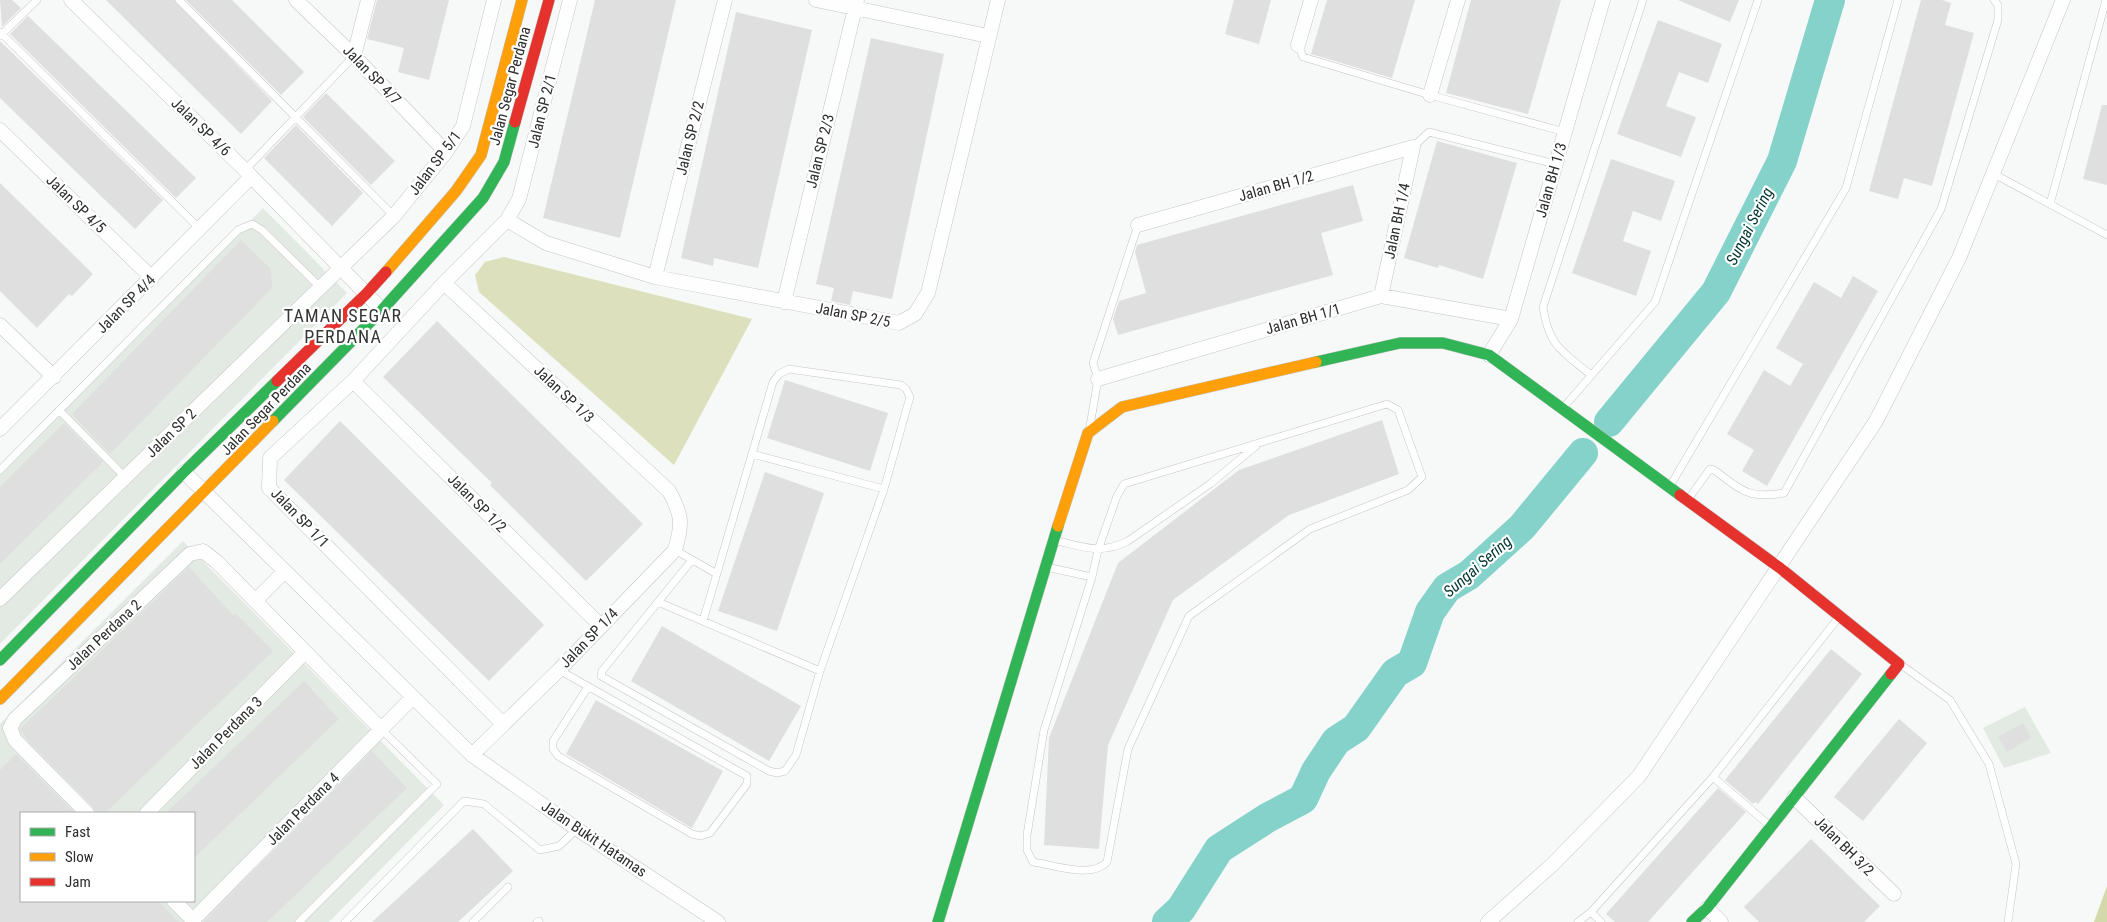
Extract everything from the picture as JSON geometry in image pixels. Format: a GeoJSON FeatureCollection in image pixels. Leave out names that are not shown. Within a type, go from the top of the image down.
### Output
{"type":"FeatureCollection","features":[{"type":"Feature","properties":{"kind":"street","name":"Jalan SP 4/6"},"geometry":{"type":"LineString","coordinates":[[72,0],[342,267],[382,310]]}},
{"type":"Feature","properties":{"kind":"street","name":"Jalan SP 4/7"},"geometry":{"type":"LineString","coordinates":[[296,0],[354,56],[446,152]]}},
{"type":"Feature","properties":{"kind":"street"},"geometry":{"type":"LineString","coordinates":[[354,56],[368,0]]}},
{"type":"Feature","properties":{"kind":"street","name":"Jalan SP 5/1"},"geometry":{"type":"LineString","coordinates":[[342,267],[394,216],[446,152],[463,126],[494,0]]}},
{"type":"Feature","properties":{"kind":"street","name":"Jalan Segar Perdana"},"geometry":{"type":"LineString","coordinates":[[0,660],[184,472],[366,294],[456,191],[481,155],[522,0]]}},
{"type":"Feature","properties":{"kind":"street","name":"Jalan Segar Perdana"},"geometry":{"type":"LineString","coordinates":[[0,699],[206,492],[382,310],[483,198],[504,162],[549,0]]}},
{"type":"Feature","properties":{"kind":"street","name":"Jalan SP 2/1"},"geometry":{"type":"LineString","coordinates":[[507,220],[519,199],[570,0]]}},
{"type":"Feature","properties":{"kind":"street","name":"Jalan SP 2/2"},"geometry":{"type":"LineString","coordinates":[[655,277],[725,0]]}},
{"type":"Feature","properties":{"kind":"street"},"geometry":{"type":"LineString","coordinates":[[816,0],[856,4],[988,36]]}},
{"type":"Feature","properties":{"kind":"street","name":"Jalan SP 2/5"},"geometry":{"type":"LineString","coordinates":[[507,220],[546,243],[655,277],[899,323],[915,314],[928,292],[998,0]]}},
{"type":"Feature","properties":{"kind":"street"},"geometry":{"type":"LineString","coordinates":[[1298,45],[1311,0]]}},
{"type":"Feature","properties":{"kind":"street"},"geometry":{"type":"LineString","coordinates":[[1430,95],[1458,0]]}},
{"type":"Feature","properties":{"kind":"street","name":"Jalan BH 1/3"},"geometry":{"type":"LineString","coordinates":[[1489,355],[1511,318],[1603,0]]}},
{"type":"Feature","properties":{"kind":"street"},"geometry":{"type":"LineString","coordinates":[[1488,922],[1553,864],[1639,776],[1780,568],[1876,421],[1959,258],[2063,0]]}},
{"type":"Feature","properties":{"kind":"street","name":"Jalan SP 2/3"},"geometry":{"type":"LineString","coordinates":[[784,302],[856,4]]}},
{"type":"Feature","properties":{"kind":"street","name":"Jalan SP 4/5"},"geometry":{"type":"LineString","coordinates":[[0,130],[152,278]]}},
{"type":"Feature","properties":{"kind":"street","name":"Jalan BH 1/2"},"geometry":{"type":"LineString","coordinates":[[1138,225],[1413,147]]}},
{"type":"Feature","properties":{"kind":"street","name":"Jalan BH 1/4"},"geometry":{"type":"LineString","coordinates":[[1381,296],[1413,147]]}},
{"type":"Feature","properties":{"kind":"street","name":"Jalan SP 4/4"},"geometry":{"type":"LineString","coordinates":[[0,430],[200,229],[248,174]]}},
{"type":"Feature","properties":{"kind":"street","name":"Jalan SP 1/1"},"geometry":{"type":"LineString","coordinates":[[503,724],[269,488],[270,458],[353,381],[444,283],[507,220]]}},
{"type":"Feature","properties":{"kind":"street","name":"Jalan SP 2"},"geometry":{"type":"LineString","coordinates":[[0,598],[342,267]]}},
{"type":"Feature","properties":{"kind":"street","name":"Jalan SP 1/3"},"geometry":{"type":"LineString","coordinates":[[444,283],[670,491],[679,509]]}},
{"type":"Feature","properties":{"kind":"street","name":"Jalan BH 1/1"},"geometry":{"type":"LineString","coordinates":[[1098,379],[1381,296],[1511,318]]}},
{"type":"Feature","properties":{"kind":"street"},"geometry":{"type":"LineString","coordinates":[[0,325],[54,377]]}},
{"type":"Feature","properties":{"kind":"street"},"geometry":{"type":"LineString","coordinates":[[938,922],[1053,540],[1088,434],[1122,407],[1400,343],[1442,343],[1489,355],[1563,408],[1669,489],[1780,568],[1900,664],[1707,908],[1692,922]]}},
{"type":"Feature","properties":{"kind":"street","name":"Jalan SP 1/2"},"geometry":{"type":"LineString","coordinates":[[353,381],[601,626]]}},
{"type":"Feature","properties":{"kind":"street"},"geometry":{"type":"LineString","coordinates":[[184,472],[472,755]]}},
{"type":"Feature","properties":{"kind":"street","name":"Jalan SP 1/4"},"geometry":{"type":"LineString","coordinates":[[472,755],[559,670],[675,550],[682,527],[679,509]]}},
{"type":"Feature","properties":{"kind":"street","name":"Jalan Perdana 2"},"geometry":{"type":"LineString","coordinates":[[86,812],[15,740],[10,728],[15,720],[190,554],[203,551],[217,562],[255,601]]}},
{"type":"Feature","properties":{"kind":"street"},"geometry":{"type":"LineString","coordinates":[[286,571],[255,601],[382,729]]}},
{"type":"Feature","properties":{"kind":"street","name":"Jalan Perdana 3"},"geometry":{"type":"LineString","coordinates":[[148,812],[305,652]]}},
{"type":"Feature","properties":{"kind":"street","name":"Jalan Perdana 4"},"geometry":{"type":"LineString","coordinates":[[194,921],[413,698]]}},
{"type":"Feature","properties":{"kind":"street","name":"Jalan Bukit Hatamas"},"geometry":{"type":"LineString","coordinates":[[472,755],[577,829],[718,922]]}},
{"type":"Feature","properties":{"kind":"street","name":"Jalan BH 3/2"},"geometry":{"type":"LineString","coordinates":[[1794,797],[1894,894]]}},
{"type":"Feature","properties":{"kind":"street"},"geometry":{"type":"LineString","coordinates":[[175,902],[194,921]]}},
{"type":"Feature","properties":{"kind":"street"},"geometry":{"type":"LineString","coordinates":[[1707,908],[1721,922]]}},
{"type":"Feature","properties":{"kind":"lane"},"geometry":{"type":"LineString","coordinates":[[37,0],[1,34],[200,229]]}},
{"type":"Feature","properties":{"kind":"lane"},"geometry":{"type":"LineString","coordinates":[[179,0],[394,216]]}},
{"type":"Feature","properties":{"kind":"lane"},"geometry":{"type":"LineString","coordinates":[[1592,375],[1555,345],[1546,325],[1543,307],[1643,0]]}},
{"type":"Feature","properties":{"kind":"lane"},"geometry":{"type":"LineString","coordinates":[[1563,408],[1655,302],[1758,0]]}},
{"type":"Feature","properties":{"kind":"lane"},"geometry":{"type":"LineString","coordinates":[[1669,489],[1846,188],[1898,0]]}},
{"type":"Feature","properties":{"kind":"lane"},"geometry":{"type":"LineString","coordinates":[[1687,501],[1710,470],[1714,470],[1745,493],[1762,496],[1784,493],[1941,209],[1998,20],[1998,5],[1994,0]]}},
{"type":"Feature","properties":{"kind":"lane"},"geometry":{"type":"LineString","coordinates":[[2050,204],[2106,0]]}},
{"type":"Feature","properties":{"kind":"lane"},"geometry":{"type":"LineString","coordinates":[[1298,45],[1303,57],[1430,95],[1565,132]]}},
{"type":"Feature","properties":{"kind":"lane"},"geometry":{"type":"LineString","coordinates":[[248,174],[296,117],[354,56]]}},
{"type":"Feature","properties":{"kind":"lane"},"geometry":{"type":"LineString","coordinates":[[1413,147],[1428,132],[1555,164]]}},
{"type":"Feature","properties":{"kind":"lane"},"geometry":{"type":"LineString","coordinates":[[1994,174],[2107,236]]}},
{"type":"Feature","properties":{"kind":"lane"},"geometry":{"type":"LineString","coordinates":[[0,470],[238,230],[252,224],[262,230],[320,287]]}},
{"type":"Feature","properties":{"kind":"lane"},"geometry":{"type":"LineString","coordinates":[[1088,434],[1098,379],[1094,363],[1138,225]]}},
{"type":"Feature","properties":{"kind":"lane"},"geometry":{"type":"LineString","coordinates":[[692,560],[602,671],[601,676],[769,771],[777,773],[785,770],[796,755],[820,671],[884,490],[910,397],[906,388],[901,385],[789,369],[779,374],[773,382],[703,621]]}},
{"type":"Feature","properties":{"kind":"lane"},"geometry":{"type":"LineString","coordinates":[[1387,404],[1398,410],[1422,477],[1408,490],[1310,529],[1189,616],[1128,749],[1107,862],[1102,868],[1089,871],[1033,862],[1027,850],[1044,730],[1092,577],[1098,550],[1117,496],[1124,484],[1258,444],[1387,404]]}},
{"type":"Feature","properties":{"kind":"lane"},"geometry":{"type":"LineString","coordinates":[[59,410],[125,477]]}},
{"type":"Feature","properties":{"kind":"lane"},"geometry":{"type":"LineString","coordinates":[[1053,540],[1098,550],[1113,548],[1128,541],[1210,484],[1258,444]]}},
{"type":"Feature","properties":{"kind":"lane"},"geometry":{"type":"LineString","coordinates":[[752,454],[884,490]]}},
{"type":"Feature","properties":{"kind":"lane"},"geometry":{"type":"LineString","coordinates":[[675,550],[717,574]]}},
{"type":"Feature","properties":{"kind":"lane"},"geometry":{"type":"LineString","coordinates":[[1045,567],[1092,577]]}},
{"type":"Feature","properties":{"kind":"lane"},"geometry":{"type":"LineString","coordinates":[[658,602],[820,671]]}},
{"type":"Feature","properties":{"kind":"lane"},"geometry":{"type":"LineString","coordinates":[[1578,922],[1591,912],[1714,777],[1840,616]]}},
{"type":"Feature","properties":{"kind":"lane"},"geometry":{"type":"LineString","coordinates":[[1900,664],[1950,700],[1989,764],[2016,864],[2008,922]]}},
{"type":"Feature","properties":{"kind":"lane"},"geometry":{"type":"LineString","coordinates":[[559,670],[747,776],[747,784],[710,833],[701,836],[692,834],[558,756],[553,749],[553,741],[588,687]]}},
{"type":"Feature","properties":{"kind":"lane"},"geometry":{"type":"LineString","coordinates":[[298,922],[437,784],[382,729]]}},
{"type":"Feature","properties":{"kind":"lane"},"geometry":{"type":"LineString","coordinates":[[1714,777],[1771,827]]}},
{"type":"Feature","properties":{"kind":"lane"},"geometry":{"type":"LineString","coordinates":[[345,922],[464,801],[484,804],[540,850],[559,846],[577,829]]}},
{"type":"Feature","properties":{"kind":"lane"},"geometry":{"type":"LineString","coordinates":[[473,922],[508,887]]}},
{"type":"Feature","properties":{"kind":"lane"},"geometry":{"type":"LineString","coordinates":[[1591,912],[1601,922]]}},
{"type":"Feature","properties":{"kind":"shaded area"},"geometry":{"type":"Polygon","coordinates":[[[263,208],[347,293],[0,644],[0,473],[263,208]]]}},
{"type":"Feature","properties":{"kind":"shaded area"},"geometry":{"type":"Polygon","coordinates":[[[183,541],[444,805],[329,922],[0,922],[0,724],[183,541]]]}},
{"type":"Feature","properties":{"kind":"shaded area"},"geometry":{"type":"Polygon","coordinates":[[[2025,707],[2051,753],[2004,768],[1983,728],[2025,707]]]}},
{"type":"Feature","properties":{"kind":"green space"},"geometry":{"type":"Polygon","coordinates":[[[504,257],[752,319],[674,465],[479,292],[475,275],[485,262],[504,257]]]}},
{"type":"Feature","properties":{"kind":"green space"},"geometry":{"type":"Polygon","coordinates":[[[2107,886],[2107,922],[2094,922],[2107,886]]]}},
{"type":"Feature","properties":{"kind":"building"},"geometry":{"type":"Polygon","coordinates":[[[0,0],[12,0],[21,8],[2,27],[0,0]]]}},
{"type":"Feature","properties":{"kind":"building"},"geometry":{"type":"Polygon","coordinates":[[[106,0],[174,0],[272,101],[241,134],[106,0]]]}},
{"type":"Feature","properties":{"kind":"building"},"geometry":{"type":"Polygon","coordinates":[[[186,0],[232,0],[304,72],[281,95],[186,0]]]}},
{"type":"Feature","properties":{"kind":"building"},"geometry":{"type":"Polygon","coordinates":[[[377,0],[449,0],[429,80],[398,72],[404,48],[367,39],[377,0]]]}},
{"type":"Feature","properties":{"kind":"building"},"geometry":{"type":"Polygon","coordinates":[[[595,0],[676,0],[620,238],[543,218],[595,0]]]}},
{"type":"Feature","properties":{"kind":"building"},"geometry":{"type":"Polygon","coordinates":[[[1234,0],[1271,0],[1259,44],[1225,34],[1234,0]]]}},
{"type":"Feature","properties":{"kind":"building"},"geometry":{"type":"Polygon","coordinates":[[[1327,0],[1415,0],[1392,78],[1311,54],[1327,0]]]}},
{"type":"Feature","properties":{"kind":"building"},"geometry":{"type":"Polygon","coordinates":[[[1471,0],[1561,0],[1528,114],[1446,93],[1471,0]]]}},
{"type":"Feature","properties":{"kind":"building"},"geometry":{"type":"Polygon","coordinates":[[[1678,0],[1739,0],[1730,22],[1678,0]]]}},
{"type":"Feature","properties":{"kind":"building"},"geometry":{"type":"Polygon","coordinates":[[[1921,0],[1942,0],[1951,3],[1945,25],[1974,33],[1932,186],[1904,178],[1898,199],[1869,191],[1921,0]]]}},
{"type":"Feature","properties":{"kind":"building"},"geometry":{"type":"Polygon","coordinates":[[[736,12],[812,30],[758,268],[714,258],[713,266],[681,258],[736,12]]]}},
{"type":"Feature","properties":{"kind":"building"},"geometry":{"type":"Polygon","coordinates":[[[28,16],[196,178],[176,198],[10,34],[28,16]]]}},
{"type":"Feature","properties":{"kind":"building"},"geometry":{"type":"Polygon","coordinates":[[[1658,20],[1722,44],[1708,83],[1679,72],[1666,106],[1696,117],[1681,157],[1617,134],[1658,20]]]}},
{"type":"Feature","properties":{"kind":"building"},"geometry":{"type":"Polygon","coordinates":[[[871,38],[944,54],[892,299],[853,291],[850,305],[831,301],[834,288],[816,284],[871,38]]]}},
{"type":"Feature","properties":{"kind":"building"},"geometry":{"type":"Polygon","coordinates":[[[0,41],[163,200],[135,229],[0,98],[0,41]]]}},
{"type":"Feature","properties":{"kind":"building"},"geometry":{"type":"Polygon","coordinates":[[[326,93],[395,161],[371,185],[303,117],[326,93]]]}},
{"type":"Feature","properties":{"kind":"building"},"geometry":{"type":"Polygon","coordinates":[[[2102,105],[2107,105],[2107,185],[2083,179],[2102,105]]]}},
{"type":"Feature","properties":{"kind":"building"},"geometry":{"type":"Polygon","coordinates":[[[296,125],[363,193],[332,226],[264,158],[296,125]]]}},
{"type":"Feature","properties":{"kind":"building"},"geometry":{"type":"Polygon","coordinates":[[[1437,141],[1517,163],[1483,279],[1439,265],[1438,268],[1404,258],[1437,141]]]}},
{"type":"Feature","properties":{"kind":"building"},"geometry":{"type":"Polygon","coordinates":[[[1611,159],[1675,181],[1661,221],[1633,211],[1623,241],[1651,251],[1636,296],[1572,273],[1611,159]]]}},
{"type":"Feature","properties":{"kind":"building"},"geometry":{"type":"Polygon","coordinates":[[[0,183],[93,274],[72,296],[69,294],[37,328],[0,291],[0,183]]]}},
{"type":"Feature","properties":{"kind":"building"},"geometry":{"type":"Polygon","coordinates":[[[1353,185],[1363,221],[1321,233],[1333,275],[1118,335],[1113,319],[1119,301],[1146,293],[1135,252],[1137,245],[1353,185]]]}},
{"type":"Feature","properties":{"kind":"building"},"geometry":{"type":"Polygon","coordinates":[[[241,240],[271,269],[272,288],[110,454],[72,414],[241,240]]]}},
{"type":"Feature","properties":{"kind":"building"},"geometry":{"type":"Polygon","coordinates":[[[1853,276],[1878,291],[1767,486],[1742,471],[1754,450],[1727,434],[1764,370],[1790,386],[1803,364],[1776,348],[1814,282],[1841,298],[1853,276]]]}},
{"type":"Feature","properties":{"kind":"building"},"geometry":{"type":"Polygon","coordinates":[[[437,321],[643,524],[586,581],[490,485],[492,483],[383,377],[437,321]]]}},
{"type":"Feature","properties":{"kind":"building"},"geometry":{"type":"Polygon","coordinates":[[[785,380],[888,413],[870,471],[767,438],[785,380]]]}},
{"type":"Feature","properties":{"kind":"building"},"geometry":{"type":"Polygon","coordinates":[[[1382,420],[1399,474],[1289,515],[1173,600],[1108,745],[1099,849],[1044,845],[1049,738],[1118,563],[1239,470],[1382,420]]]}},
{"type":"Feature","properties":{"kind":"building"},"geometry":{"type":"Polygon","coordinates":[[[340,421],[544,625],[489,681],[284,480],[340,421]]]}},
{"type":"Feature","properties":{"kind":"building"},"geometry":{"type":"Polygon","coordinates":[[[64,423],[103,462],[0,564],[0,487],[64,423]]]}},
{"type":"Feature","properties":{"kind":"building"},"geometry":{"type":"Polygon","coordinates":[[[765,472],[824,493],[777,631],[718,611],[765,472]]]}},
{"type":"Feature","properties":{"kind":"building"},"geometry":{"type":"Polygon","coordinates":[[[189,567],[233,615],[235,613],[273,651],[106,812],[96,812],[93,807],[28,741],[20,729],[189,567]]]}},
{"type":"Feature","properties":{"kind":"building"},"geometry":{"type":"Polygon","coordinates":[[[662,626],[801,706],[769,761],[631,681],[662,626]]]}},
{"type":"Feature","properties":{"kind":"building"},"geometry":{"type":"Polygon","coordinates":[[[1831,649],[1862,674],[1758,804],[1755,802],[1753,804],[1725,780],[1831,649]]]}},
{"type":"Feature","properties":{"kind":"building"},"geometry":{"type":"Polygon","coordinates":[[[304,681],[339,719],[195,857],[195,812],[167,812],[304,681]]]}},
{"type":"Feature","properties":{"kind":"building"},"geometry":{"type":"Polygon","coordinates":[[[596,700],[723,771],[692,828],[566,754],[596,700]]]}},
{"type":"Feature","properties":{"kind":"building"},"geometry":{"type":"Polygon","coordinates":[[[1899,719],[1927,743],[1863,821],[1834,797],[1899,719]]]}},
{"type":"Feature","properties":{"kind":"building"},"geometry":{"type":"Polygon","coordinates":[[[2023,723],[2031,738],[2007,752],[1998,737],[2023,723]]]}},
{"type":"Feature","properties":{"kind":"building"},"geometry":{"type":"Polygon","coordinates":[[[372,751],[407,788],[267,922],[203,922],[372,751]]]}},
{"type":"Feature","properties":{"kind":"building"},"geometry":{"type":"Polygon","coordinates":[[[16,754],[74,812],[20,812],[20,902],[159,902],[179,922],[0,922],[0,770],[16,754]]]}},
{"type":"Feature","properties":{"kind":"building"},"geometry":{"type":"Polygon","coordinates":[[[1718,788],[1746,812],[1648,922],[1615,922],[1606,914],[1718,788]]]}},
{"type":"Feature","properties":{"kind":"building"},"geometry":{"type":"Polygon","coordinates":[[[473,829],[513,871],[458,922],[372,922],[473,829]]]}},
{"type":"Feature","properties":{"kind":"building"},"geometry":{"type":"Polygon","coordinates":[[[1811,839],[1880,906],[1864,922],[1759,922],[1744,907],[1811,839]]]}},
{"type":"Feature","properties":{"kind":"waterway","name":"Sungai Sering"},"geometry":{"type":"LineString","coordinates":[[1609,422],[1716,292],[1782,161],[1830,0]]}},
{"type":"Feature","properties":{"kind":"waterway","name":"Sungai Sering"},"geometry":{"type":"LineString","coordinates":[[1167,922],[1181,909],[1219,849],[1267,818],[1303,799],[1316,771],[1336,741],[1356,728],[1395,673],[1412,663],[1430,612],[1447,588],[1469,575],[1522,527],[1583,453]]}},
{"type":"Feature","properties":{"kind":"traffic: fast"},"geometry":{"type":"LineString","coordinates":[[273,421],[382,310],[483,198],[504,162],[515,122]]}},
{"type":"Feature","properties":{"kind":"traffic: fast"},"geometry":{"type":"LineString","coordinates":[[1316,362],[1400,343],[1443,343],[1489,355],[1680,495]]}},
{"type":"Feature","properties":{"kind":"traffic: fast"},"geometry":{"type":"LineString","coordinates":[[0,660],[184,472],[277,381]]}},
{"type":"Feature","properties":{"kind":"traffic: fast"},"geometry":{"type":"LineString","coordinates":[[938,922],[1058,526]]}},
{"type":"Feature","properties":{"kind":"traffic: fast"},"geometry":{"type":"LineString","coordinates":[[1692,922],[1707,908],[1891,674]]}},
{"type":"Feature","properties":{"kind":"traffic: slow"},"geometry":{"type":"LineString","coordinates":[[386,272],[456,191],[481,155],[522,0]]}},
{"type":"Feature","properties":{"kind":"traffic: slow"},"geometry":{"type":"LineString","coordinates":[[1058,526],[1088,433],[1122,407],[1316,362]]}},
{"type":"Feature","properties":{"kind":"traffic: slow"},"geometry":{"type":"LineString","coordinates":[[0,699],[273,421]]}},
{"type":"Feature","properties":{"kind":"traffic: jam"},"geometry":{"type":"LineString","coordinates":[[515,122],[549,0]]}},
{"type":"Feature","properties":{"kind":"traffic: jam"},"geometry":{"type":"LineString","coordinates":[[277,381],[386,272]]}},
{"type":"Feature","properties":{"kind":"traffic: jam"},"geometry":{"type":"LineString","coordinates":[[1680,495],[1780,568],[1899,664],[1891,674]]}},
{"type":"Feature","properties":{"kind":"district","name":"TAMAN SEGAR PERDANA"},"geometry":{"type":"Point","coordinates":[343,326]}}]}
